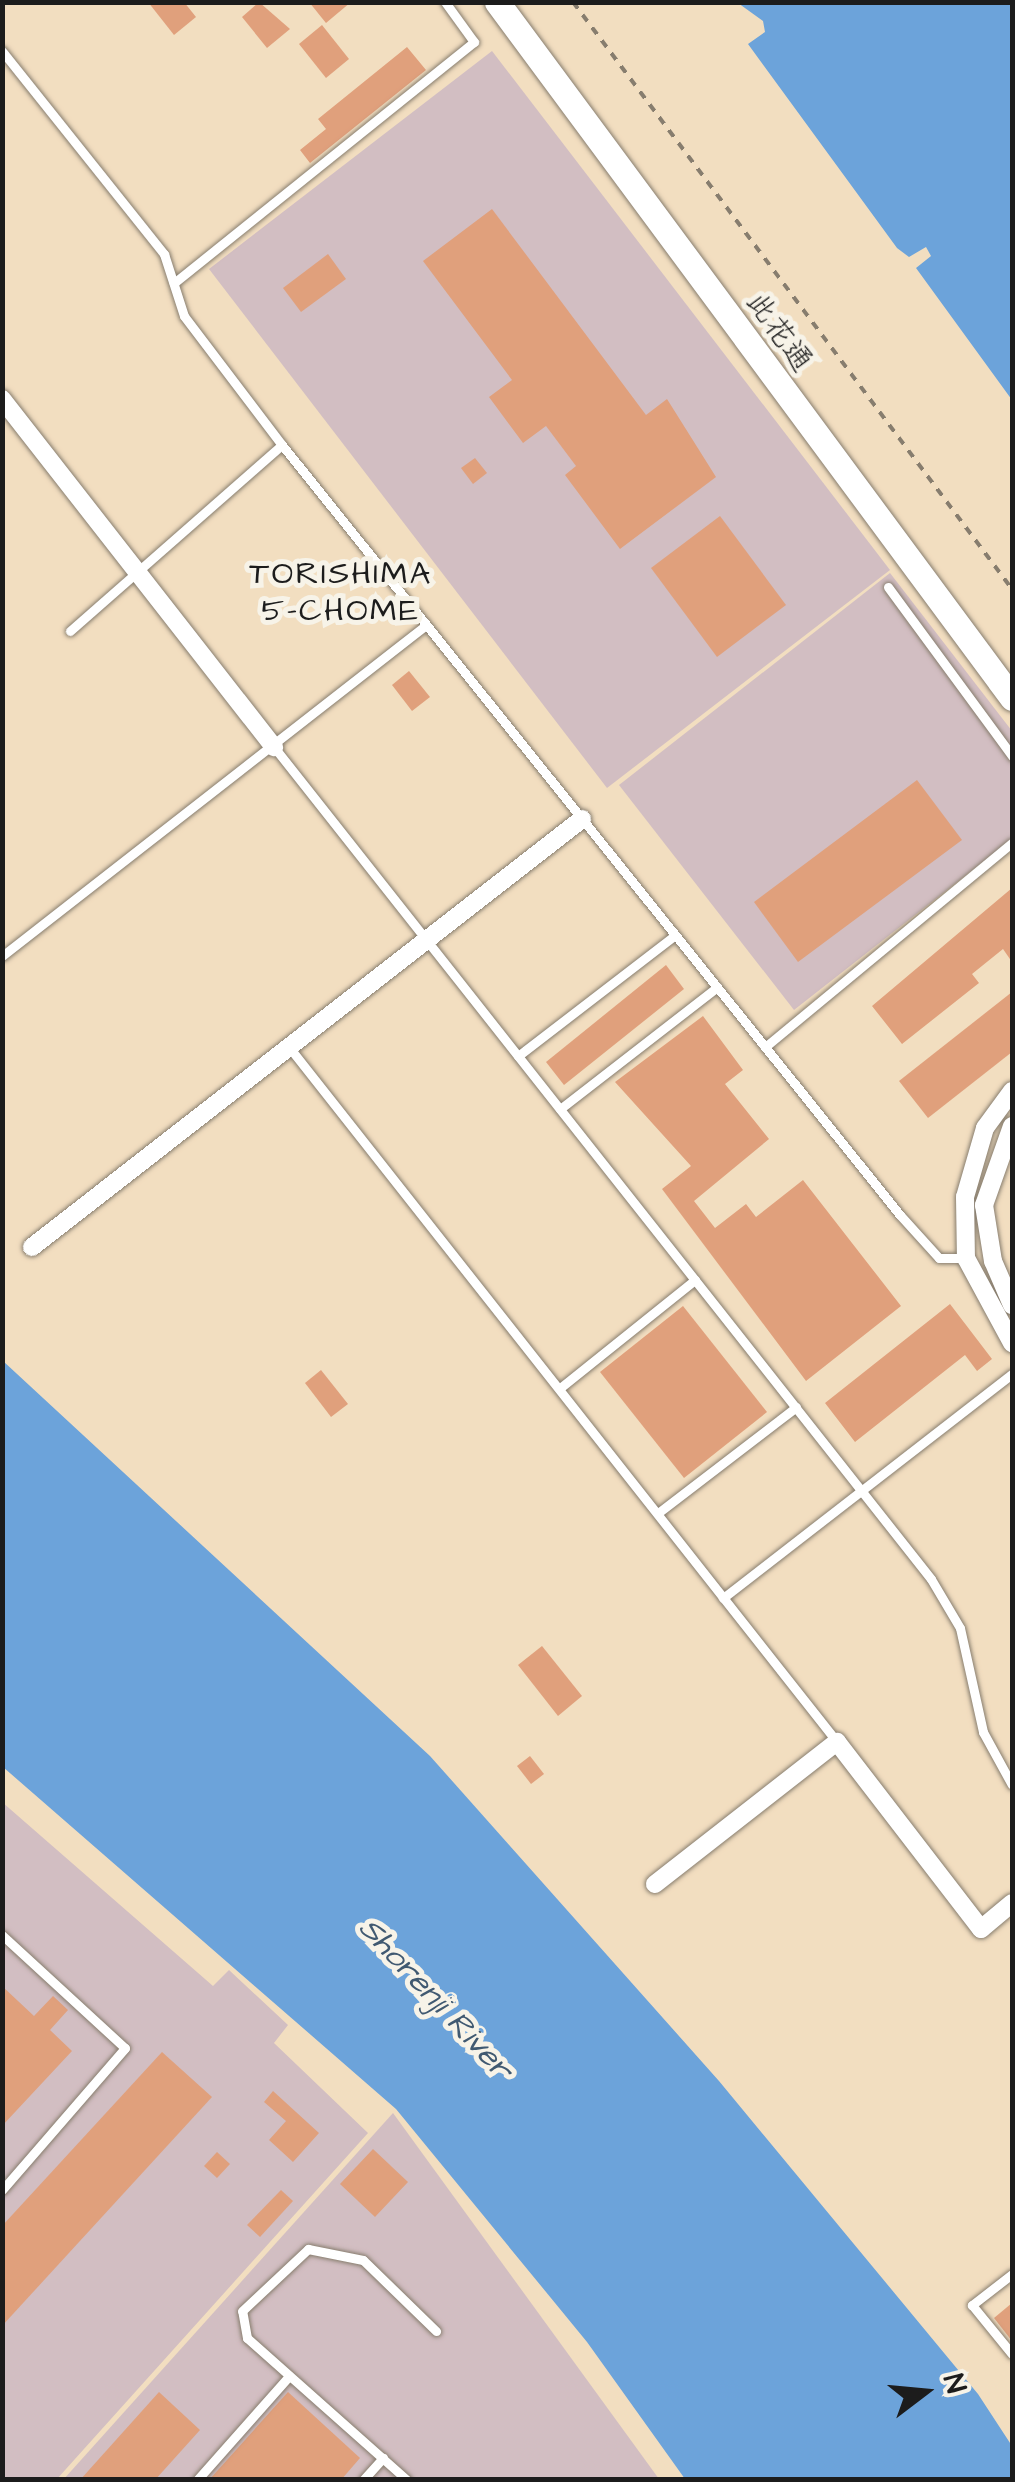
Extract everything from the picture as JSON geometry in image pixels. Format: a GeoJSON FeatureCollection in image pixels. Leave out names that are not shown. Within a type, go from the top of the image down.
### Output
{"type":"FeatureCollection","features":[{"type":"Feature","properties":{"kind":"street","name":"此花通"},"geometry":{"type":"LineString","coordinates":[[496,2],[1012,698]]}},
{"type":"Feature","properties":{"kind":"street"},"geometry":{"type":"LineString","coordinates":[[2,399],[274,747]]}},
{"type":"Feature","properties":{"kind":"street"},"geometry":{"type":"LineString","coordinates":[[32,1247],[582,819]]}},
{"type":"Feature","properties":{"kind":"street"},"geometry":{"type":"LineString","coordinates":[[1012,1091],[970,1164],[966,1258],[1012,1342]]}},
{"type":"Feature","properties":{"kind":"street"},"geometry":{"type":"LineString","coordinates":[[1012,1126],[984,1205],[993,1261],[1012,1305]]}},
{"type":"Feature","properties":{"kind":"street"},"geometry":{"type":"LineString","coordinates":[[655,1884],[837,1742],[981,1930],[1012,1903]]}},
{"type":"Feature","properties":{"kind":"lane"},"geometry":{"type":"LineString","coordinates":[[174,284],[474,42],[445,2]]}},
{"type":"Feature","properties":{"kind":"lane"},"geometry":{"type":"LineString","coordinates":[[2,51],[164,254],[184,316],[282,445],[939,1258],[966,1258]]}},
{"type":"Feature","properties":{"kind":"lane"},"geometry":{"type":"LineString","coordinates":[[70,631],[282,445]]}},
{"type":"Feature","properties":{"kind":"lane"},"geometry":{"type":"LineString","coordinates":[[888,587],[1012,756]]}},
{"type":"Feature","properties":{"kind":"lane"},"geometry":{"type":"LineString","coordinates":[[2,956],[426,625]]}},
{"type":"Feature","properties":{"kind":"lane"},"geometry":{"type":"LineString","coordinates":[[274,747],[862,1490],[960,1628],[984,1732],[1012,1785]]}},
{"type":"Feature","properties":{"kind":"lane"},"geometry":{"type":"LineString","coordinates":[[765,1047],[1012,843]]}},
{"type":"Feature","properties":{"kind":"lane"},"geometry":{"type":"LineString","coordinates":[[518,1056],[675,935]]}},
{"type":"Feature","properties":{"kind":"lane"},"geometry":{"type":"LineString","coordinates":[[560,1110],[717,987]]}},
{"type":"Feature","properties":{"kind":"lane"},"geometry":{"type":"LineString","coordinates":[[289,1047],[837,1742]]}},
{"type":"Feature","properties":{"kind":"lane"},"geometry":{"type":"LineString","coordinates":[[560,1388],[696,1280]]}},
{"type":"Feature","properties":{"kind":"lane"},"geometry":{"type":"LineString","coordinates":[[724,1598],[1012,1374]]}},
{"type":"Feature","properties":{"kind":"lane"},"geometry":{"type":"LineString","coordinates":[[658,1513],[796,1407]]}},
{"type":"Feature","properties":{"kind":"lane"},"geometry":{"type":"LineString","coordinates":[[2,1935],[124,2048],[2,2190]]}},
{"type":"Feature","properties":{"kind":"lane"},"geometry":{"type":"LineString","coordinates":[[408,2480],[247,2338],[242,2311],[308,2249],[363,2260],[436,2330]]}},
{"type":"Feature","properties":{"kind":"lane"},"geometry":{"type":"LineString","coordinates":[[1012,2274],[972,2305],[1012,2354]]}},
{"type":"Feature","properties":{"kind":"lane"},"geometry":{"type":"LineString","coordinates":[[198,2480],[290,2376]]}},
{"type":"Feature","properties":{"kind":"lane"},"geometry":{"type":"LineString","coordinates":[[363,2480],[382,2458]]}},
{"type":"Feature","properties":{"kind":"path"},"geometry":{"type":"LineString","coordinates":[[573,2],[1012,589]]}},
{"type":"Feature","properties":{"kind":"shaded area"},"geometry":{"type":"Polygon","coordinates":[[[492,51],[890,570],[607,788],[209,269],[492,51]]]}},
{"type":"Feature","properties":{"kind":"shaded area"},"geometry":{"type":"Polygon","coordinates":[[[890,573],[1012,731],[1012,839],[794,1010],[619,785],[890,573]]]}},
{"type":"Feature","properties":{"kind":"shaded area"},"geometry":{"type":"Polygon","coordinates":[[[2,1802],[213,1986],[229,1970],[288,2025],[274,2043],[368,2133],[57,2479],[3,2479],[2,1802]]]}},
{"type":"Feature","properties":{"kind":"shaded area"},"geometry":{"type":"Polygon","coordinates":[[[393,2113],[659,2479],[63,2480],[393,2113]]]}},
{"type":"Feature","properties":{"kind":"water"},"geometry":{"type":"Polygon","coordinates":[[[738,3],[1012,3],[1012,400],[916,268],[931,256],[926,247],[909,257],[897,248],[748,44],[765,32],[763,21],[738,3]]]}},
{"type":"Feature","properties":{"kind":"water","name":"Shorenji River"},"geometry":{"type":"Polygon","coordinates":[[[3,1361],[430,1756],[719,2081],[978,2394],[1012,2446],[1012,2479],[685,2479],[587,2342],[396,2109],[3,1767],[3,1361]]]}},
{"type":"Feature","properties":{"kind":"building"},"geometry":{"type":"Polygon","coordinates":[[[148,2],[184,2],[196,17],[174,35],[148,2]]]}},
{"type":"Feature","properties":{"kind":"building"},"geometry":{"type":"Polygon","coordinates":[[[259,2],[290,29],[267,48],[242,17],[259,2]]]}},
{"type":"Feature","properties":{"kind":"building"},"geometry":{"type":"Polygon","coordinates":[[[309,2],[351,2],[326,23],[309,2]]]}},
{"type":"Feature","properties":{"kind":"building"},"geometry":{"type":"Polygon","coordinates":[[[322,25],[349,59],[326,78],[299,44],[322,25]]]}},
{"type":"Feature","properties":{"kind":"building"},"geometry":{"type":"Polygon","coordinates":[[[407,47],[426,70],[310,163],[300,150],[326,129],[318,119],[407,47]]]}},
{"type":"Feature","properties":{"kind":"building"},"geometry":{"type":"Polygon","coordinates":[[[492,209],[646,415],[667,399],[716,477],[620,549],[565,475],[576,466],[546,426],[523,443],[489,397],[512,380],[423,261],[492,209]]]}},
{"type":"Feature","properties":{"kind":"building"},"geometry":{"type":"Polygon","coordinates":[[[328,254],[346,279],[301,312],[283,288],[328,254]]]}},
{"type":"Feature","properties":{"kind":"building"},"geometry":{"type":"Polygon","coordinates":[[[475,458],[487,473],[473,484],[461,468],[475,458]]]}},
{"type":"Feature","properties":{"kind":"building"},"geometry":{"type":"Polygon","coordinates":[[[720,516],[786,605],[717,657],[651,568],[720,516]]]}},
{"type":"Feature","properties":{"kind":"building"},"geometry":{"type":"Polygon","coordinates":[[[409,671],[430,697],[412,711],[392,685],[409,671]]]}},
{"type":"Feature","properties":{"kind":"building"},"geometry":{"type":"Polygon","coordinates":[[[917,780],[962,840],[798,962],[754,902],[917,780]]]}},
{"type":"Feature","properties":{"kind":"building"},"geometry":{"type":"Polygon","coordinates":[[[1012,888],[1012,962],[1003,949],[972,974],[979,983],[902,1044],[872,1006],[1012,888]]]}},
{"type":"Feature","properties":{"kind":"building"},"geometry":{"type":"Polygon","coordinates":[[[666,965],[684,989],[564,1085],[546,1062],[666,965]]]}},
{"type":"Feature","properties":{"kind":"building"},"geometry":{"type":"Polygon","coordinates":[[[1012,992],[1012,1052],[928,1118],[899,1081],[1012,992]]]}},
{"type":"Feature","properties":{"kind":"building"},"geometry":{"type":"Polygon","coordinates":[[[703,1016],[743,1070],[725,1084],[769,1139],[694,1201],[715,1228],[746,1204],[756,1217],[803,1180],[901,1306],[806,1381],[662,1189],[691,1166],[615,1082],[703,1016]]]}},
{"type":"Feature","properties":{"kind":"building"},"geometry":{"type":"Polygon","coordinates":[[[950,1304],[992,1359],[977,1371],[965,1355],[855,1442],[825,1403],[950,1304]]]}},
{"type":"Feature","properties":{"kind":"building"},"geometry":{"type":"Polygon","coordinates":[[[683,1306],[767,1412],[684,1478],[600,1372],[683,1306]]]}},
{"type":"Feature","properties":{"kind":"building"},"geometry":{"type":"Polygon","coordinates":[[[321,1370],[348,1404],[331,1417],[305,1383],[321,1370]]]}},
{"type":"Feature","properties":{"kind":"building"},"geometry":{"type":"Polygon","coordinates":[[[542,1646],[582,1696],[558,1716],[518,1665],[542,1646]]]}},
{"type":"Feature","properties":{"kind":"building"},"geometry":{"type":"Polygon","coordinates":[[[530,1756],[544,1774],[531,1784],[517,1766],[530,1756]]]}},
{"type":"Feature","properties":{"kind":"building"},"geometry":{"type":"Polygon","coordinates":[[[2,1986],[34,2016],[53,1996],[68,2010],[50,2030],[72,2051],[2,2126],[2,1986]]]}},
{"type":"Feature","properties":{"kind":"building"},"geometry":{"type":"Polygon","coordinates":[[[162,2052],[212,2097],[2,2326],[2,2226],[162,2052]]]}},
{"type":"Feature","properties":{"kind":"building"},"geometry":{"type":"Polygon","coordinates":[[[273,2091],[319,2133],[293,2162],[269,2140],[286,2121],[264,2102],[273,2091]]]}},
{"type":"Feature","properties":{"kind":"building"},"geometry":{"type":"Polygon","coordinates":[[[373,2149],[408,2182],[375,2217],[340,2184],[373,2149]]]}},
{"type":"Feature","properties":{"kind":"building"},"geometry":{"type":"Polygon","coordinates":[[[217,2152],[230,2164],[217,2178],[204,2166],[217,2152]]]}},
{"type":"Feature","properties":{"kind":"building"},"geometry":{"type":"Polygon","coordinates":[[[281,2190],[293,2201],[260,2237],[247,2225],[281,2190]]]}},
{"type":"Feature","properties":{"kind":"building"},"geometry":{"type":"Polygon","coordinates":[[[1012,2303],[1012,2341],[994,2318],[1012,2303]]]}},
{"type":"Feature","properties":{"kind":"building"},"geometry":{"type":"Polygon","coordinates":[[[159,2392],[200,2430],[155,2480],[80,2480],[159,2392]]]}},
{"type":"Feature","properties":{"kind":"building"},"geometry":{"type":"Polygon","coordinates":[[[288,2392],[360,2458],[341,2480],[209,2480],[288,2392]]]}},
{"type":"Feature","properties":{"kind":"district","name":"TORISHIMA 5-CHOME"},"geometry":{"type":"Point","coordinates":[341,594]}}]}
